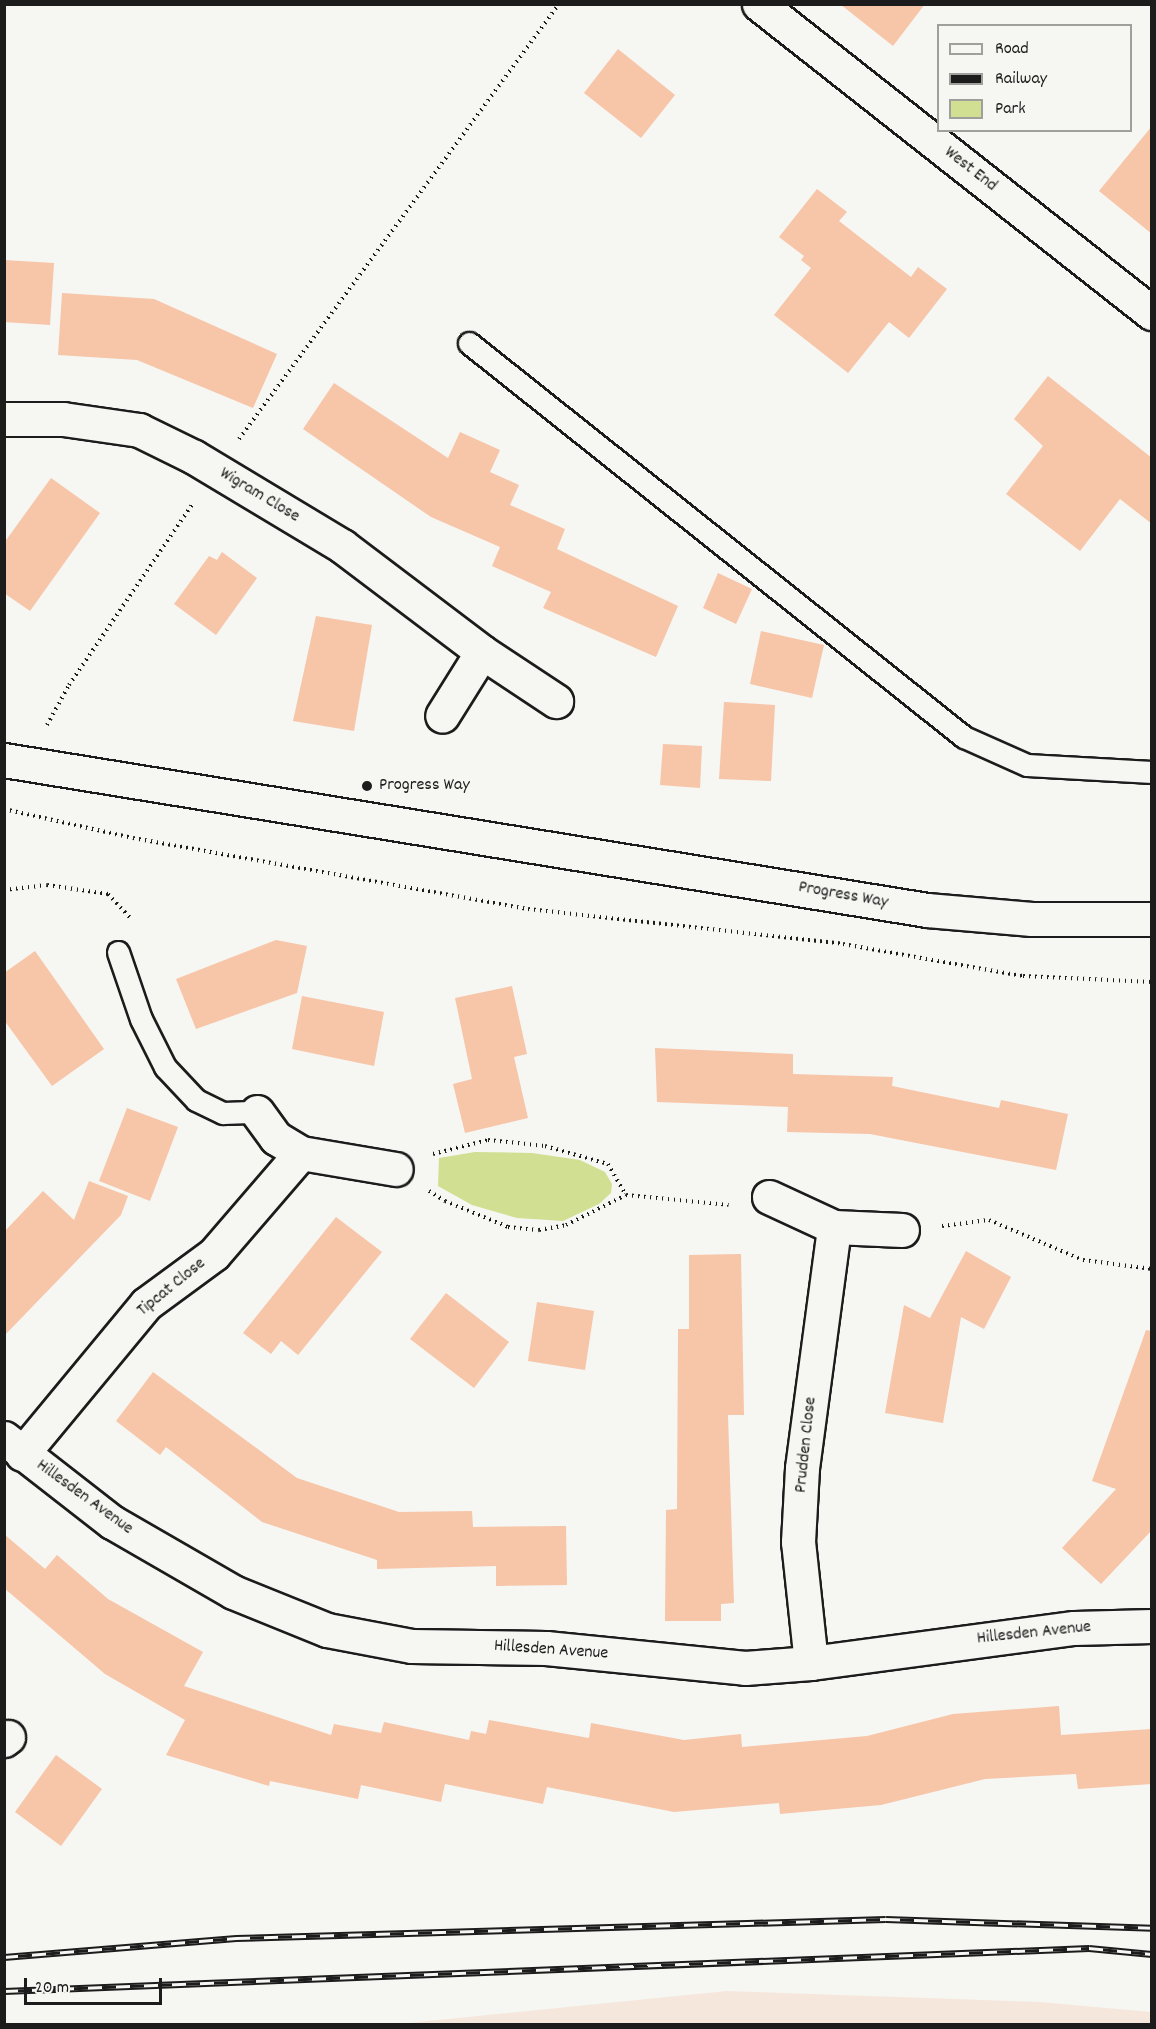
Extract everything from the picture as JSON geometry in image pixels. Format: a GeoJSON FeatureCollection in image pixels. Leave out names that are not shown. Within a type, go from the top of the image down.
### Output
{"type":"FeatureCollection","features":[{"type":"Feature","properties":{"kind":"street","name":"West End"},"geometry":{"type":"LineString","coordinates":[[759,4],[1152,313]]}},
{"type":"Feature","properties":{"kind":"street","name":"Wigram Close"},"geometry":{"type":"LineString","coordinates":[[4,419],[63,419],[138,430],[216,470],[342,546],[482,652],[556,701]]}},
{"type":"Feature","properties":{"kind":"street"},"geometry":{"type":"LineString","coordinates":[[442,716],[482,652]]}},
{"type":"Feature","properties":{"kind":"street","name":"Progress Way"},"geometry":{"type":"LineString","coordinates":[[4,760],[927,910],[1032,919],[1152,919]]}},
{"type":"Feature","properties":{"kind":"street"},"geometry":{"type":"LineString","coordinates":[[257,1112],[276,1138],[301,1153],[396,1169]]}},
{"type":"Feature","properties":{"kind":"street","name":"Tipcat Close"},"geometry":{"type":"LineString","coordinates":[[13,1446],[146,1304],[214,1254],[301,1153]]}},
{"type":"Feature","properties":{"kind":"street"},"geometry":{"type":"LineString","coordinates":[[769,1197],[834,1227],[902,1230]]}},
{"type":"Feature","properties":{"kind":"street","name":"Prudden Close"},"geometry":{"type":"LineString","coordinates":[[812,1664],[798,1542],[802,1468],[834,1227]]}},
{"type":"Feature","properties":{"kind":"street","name":"Hillesden Avenue"},"geometry":{"type":"LineString","coordinates":[[13,1446],[122,1528],[233,1592],[327,1630],[412,1646],[546,1648],[745,1668],[812,1664],[1074,1628],[1152,1626]]}},
{"type":"Feature","properties":{"kind":"lane"},"geometry":{"type":"LineString","coordinates":[[469,343],[964,737],[1027,765],[1152,772]]}},
{"type":"Feature","properties":{"kind":"lane"},"geometry":{"type":"LineString","coordinates":[[118,952],[141,1019],[165,1067],[196,1101],[223,1113],[257,1112]]}},
{"type":"Feature","properties":{"kind":"path"},"geometry":{"type":"LineString","coordinates":[[44,731],[69,685],[216,470],[559,4]]}},
{"type":"Feature","properties":{"kind":"path"},"geometry":{"type":"LineString","coordinates":[[4,809],[133,838],[528,909],[843,944],[1023,976],[1152,982]]}},
{"type":"Feature","properties":{"kind":"path"},"geometry":{"type":"LineString","coordinates":[[396,1169],[435,1153],[488,1140],[545,1146],[608,1164],[626,1195]]}},
{"type":"Feature","properties":{"kind":"path"},"geometry":{"type":"LineString","coordinates":[[396,1169],[445,1202],[508,1227],[539,1230],[566,1225],[626,1195],[726,1205],[769,1197]]}},
{"type":"Feature","properties":{"kind":"path"},"geometry":{"type":"LineString","coordinates":[[902,1230],[989,1220],[1083,1260],[1152,1269]]}},
{"type":"Feature","properties":{"kind":"shaded area"},"geometry":{"type":"Polygon","coordinates":[[[727,1991],[1040,2002],[1151,2012],[1151,2024],[399,2024],[727,1991]]]}},
{"type":"Feature","properties":{"kind":"green space"},"geometry":{"type":"Polygon","coordinates":[[[475,1152],[532,1153],[580,1160],[605,1172],[612,1184],[611,1193],[599,1204],[563,1221],[517,1218],[472,1205],[438,1186],[439,1158],[475,1152]]]}},
{"type":"Feature","properties":{"kind":"building"},"geometry":{"type":"Polygon","coordinates":[[[840,4],[925,4],[893,46],[840,4]]]}},
{"type":"Feature","properties":{"kind":"building"},"geometry":{"type":"Polygon","coordinates":[[[618,49],[675,95],[641,138],[584,93],[618,49]]]}},
{"type":"Feature","properties":{"kind":"building"},"geometry":{"type":"Polygon","coordinates":[[[1152,126],[1152,234],[1099,191],[1152,126]]]}},
{"type":"Feature","properties":{"kind":"building"},"geometry":{"type":"Polygon","coordinates":[[[817,189],[847,212],[839,221],[911,277],[918,267],[947,289],[909,338],[889,322],[848,373],[774,315],[811,268],[801,260],[804,256],[779,237],[817,189]]]}},
{"type":"Feature","properties":{"kind":"building"},"geometry":{"type":"Polygon","coordinates":[[[4,260],[54,263],[50,325],[4,322],[4,260]]]}},
{"type":"Feature","properties":{"kind":"building"},"geometry":{"type":"Polygon","coordinates":[[[62,293],[154,299],[277,354],[253,408],[137,360],[58,355],[62,293]]]}},
{"type":"Feature","properties":{"kind":"building"},"geometry":{"type":"Polygon","coordinates":[[[1048,376],[1152,458],[1152,524],[1120,499],[1080,551],[1006,494],[1043,446],[1014,419],[1048,376]]]}},
{"type":"Feature","properties":{"kind":"building"},"geometry":{"type":"Polygon","coordinates":[[[334,383],[448,458],[460,432],[500,450],[490,472],[519,485],[510,505],[565,529],[557,549],[678,606],[656,657],[543,608],[551,592],[492,566],[500,547],[431,517],[303,429],[334,383]]]}},
{"type":"Feature","properties":{"kind":"building"},"geometry":{"type":"Polygon","coordinates":[[[51,478],[100,513],[30,611],[4,593],[4,543],[51,478]]]}},
{"type":"Feature","properties":{"kind":"building"},"geometry":{"type":"Polygon","coordinates":[[[222,552],[257,578],[216,635],[174,604],[209,556],[217,560],[222,552]]]}},
{"type":"Feature","properties":{"kind":"building"},"geometry":{"type":"Polygon","coordinates":[[[718,573],[752,589],[736,624],[703,608],[718,573]]]}},
{"type":"Feature","properties":{"kind":"building"},"geometry":{"type":"Polygon","coordinates":[[[316,616],[372,625],[354,731],[293,721],[316,616]]]}},
{"type":"Feature","properties":{"kind":"building"},"geometry":{"type":"Polygon","coordinates":[[[761,631],[824,645],[812,698],[750,684],[761,631]]]}},
{"type":"Feature","properties":{"kind":"building"},"geometry":{"type":"Polygon","coordinates":[[[724,702],[775,705],[771,781],[719,779],[724,702]]]}},
{"type":"Feature","properties":{"kind":"building"},"geometry":{"type":"Polygon","coordinates":[[[663,744],[702,746],[700,788],[660,785],[663,744]]]}},
{"type":"Feature","properties":{"kind":"building"},"geometry":{"type":"Polygon","coordinates":[[[276,940],[307,946],[297,993],[196,1029],[176,979],[276,940]]]}},
{"type":"Feature","properties":{"kind":"building"},"geometry":{"type":"Polygon","coordinates":[[[35,951],[104,1049],[52,1086],[4,1020],[4,973],[35,951]]]}},
{"type":"Feature","properties":{"kind":"building"},"geometry":{"type":"Polygon","coordinates":[[[512,986],[527,1054],[514,1057],[528,1118],[465,1133],[453,1084],[472,1079],[455,998],[512,986]]]}},
{"type":"Feature","properties":{"kind":"building"},"geometry":{"type":"Polygon","coordinates":[[[302,996],[384,1012],[374,1066],[292,1049],[302,996]]]}},
{"type":"Feature","properties":{"kind":"building"},"geometry":{"type":"Polygon","coordinates":[[[655,1048],[793,1054],[793,1074],[893,1077],[892,1086],[999,1108],[1001,1100],[1068,1114],[1056,1170],[870,1134],[787,1132],[788,1107],[657,1102],[655,1048]]]}},
{"type":"Feature","properties":{"kind":"building"},"geometry":{"type":"Polygon","coordinates":[[[127,1108],[178,1127],[150,1201],[99,1181],[127,1108]]]}},
{"type":"Feature","properties":{"kind":"building"},"geometry":{"type":"Polygon","coordinates":[[[89,1181],[128,1196],[121,1215],[4,1336],[4,1232],[43,1191],[74,1220],[89,1181]]]}},
{"type":"Feature","properties":{"kind":"building"},"geometry":{"type":"Polygon","coordinates":[[[336,1217],[382,1252],[298,1355],[281,1341],[271,1354],[243,1333],[336,1217]]]}},
{"type":"Feature","properties":{"kind":"building"},"geometry":{"type":"Polygon","coordinates":[[[966,1251],[1011,1277],[984,1329],[961,1317],[943,1423],[885,1413],[904,1305],[930,1318],[966,1251]]]}},
{"type":"Feature","properties":{"kind":"building"},"geometry":{"type":"Polygon","coordinates":[[[741,1254],[744,1415],[728,1415],[734,1603],[721,1604],[721,1621],[665,1621],[666,1510],[677,1509],[678,1329],[689,1329],[689,1255],[741,1254]]]}},
{"type":"Feature","properties":{"kind":"building"},"geometry":{"type":"Polygon","coordinates":[[[446,1293],[509,1342],[474,1388],[410,1339],[446,1293]]]}},
{"type":"Feature","properties":{"kind":"building"},"geometry":{"type":"Polygon","coordinates":[[[537,1302],[594,1311],[585,1370],[528,1361],[537,1302]]]}},
{"type":"Feature","properties":{"kind":"building"},"geometry":{"type":"Polygon","coordinates":[[[1146,1330],[1152,1331],[1152,1530],[1101,1584],[1062,1548],[1116,1489],[1092,1481],[1146,1330]]]}},
{"type":"Feature","properties":{"kind":"building"},"geometry":{"type":"Polygon","coordinates":[[[153,1372],[297,1478],[399,1512],[472,1511],[473,1527],[566,1526],[567,1585],[496,1586],[496,1566],[377,1569],[377,1560],[262,1522],[166,1447],[160,1455],[116,1421],[153,1372]]]}},
{"type":"Feature","properties":{"kind":"building"},"geometry":{"type":"Polygon","coordinates":[[[4,1534],[45,1569],[57,1555],[108,1599],[203,1652],[184,1686],[331,1735],[334,1724],[381,1733],[384,1722],[469,1740],[471,1731],[486,1734],[489,1720],[589,1738],[591,1723],[684,1740],[741,1734],[742,1747],[867,1736],[953,1714],[1059,1706],[1061,1735],[1152,1729],[1152,1784],[1078,1789],[1076,1774],[985,1779],[881,1805],[780,1814],[779,1803],[674,1812],[547,1787],[543,1804],[445,1784],[441,1802],[361,1785],[358,1799],[270,1781],[269,1786],[166,1755],[185,1720],[105,1674],[4,1588],[4,1534]]]}},
{"type":"Feature","properties":{"kind":"building"},"geometry":{"type":"Polygon","coordinates":[[[56,1755],[102,1789],[61,1846],[15,1812],[56,1755]]]}},
{"type":"Feature","properties":{"kind":"railway"},"geometry":{"type":"LineString","coordinates":[[4,1957],[236,1938],[886,1919],[1152,1928]]}},
{"type":"Feature","properties":{"kind":"railway"},"geometry":{"type":"LineString","coordinates":[[4,1991],[1089,1948],[1152,1954]]}},
{"type":"Feature","properties":{"kind":"place","name":"Progress Way"},"geometry":{"type":"Point","coordinates":[367,786]}}]}
